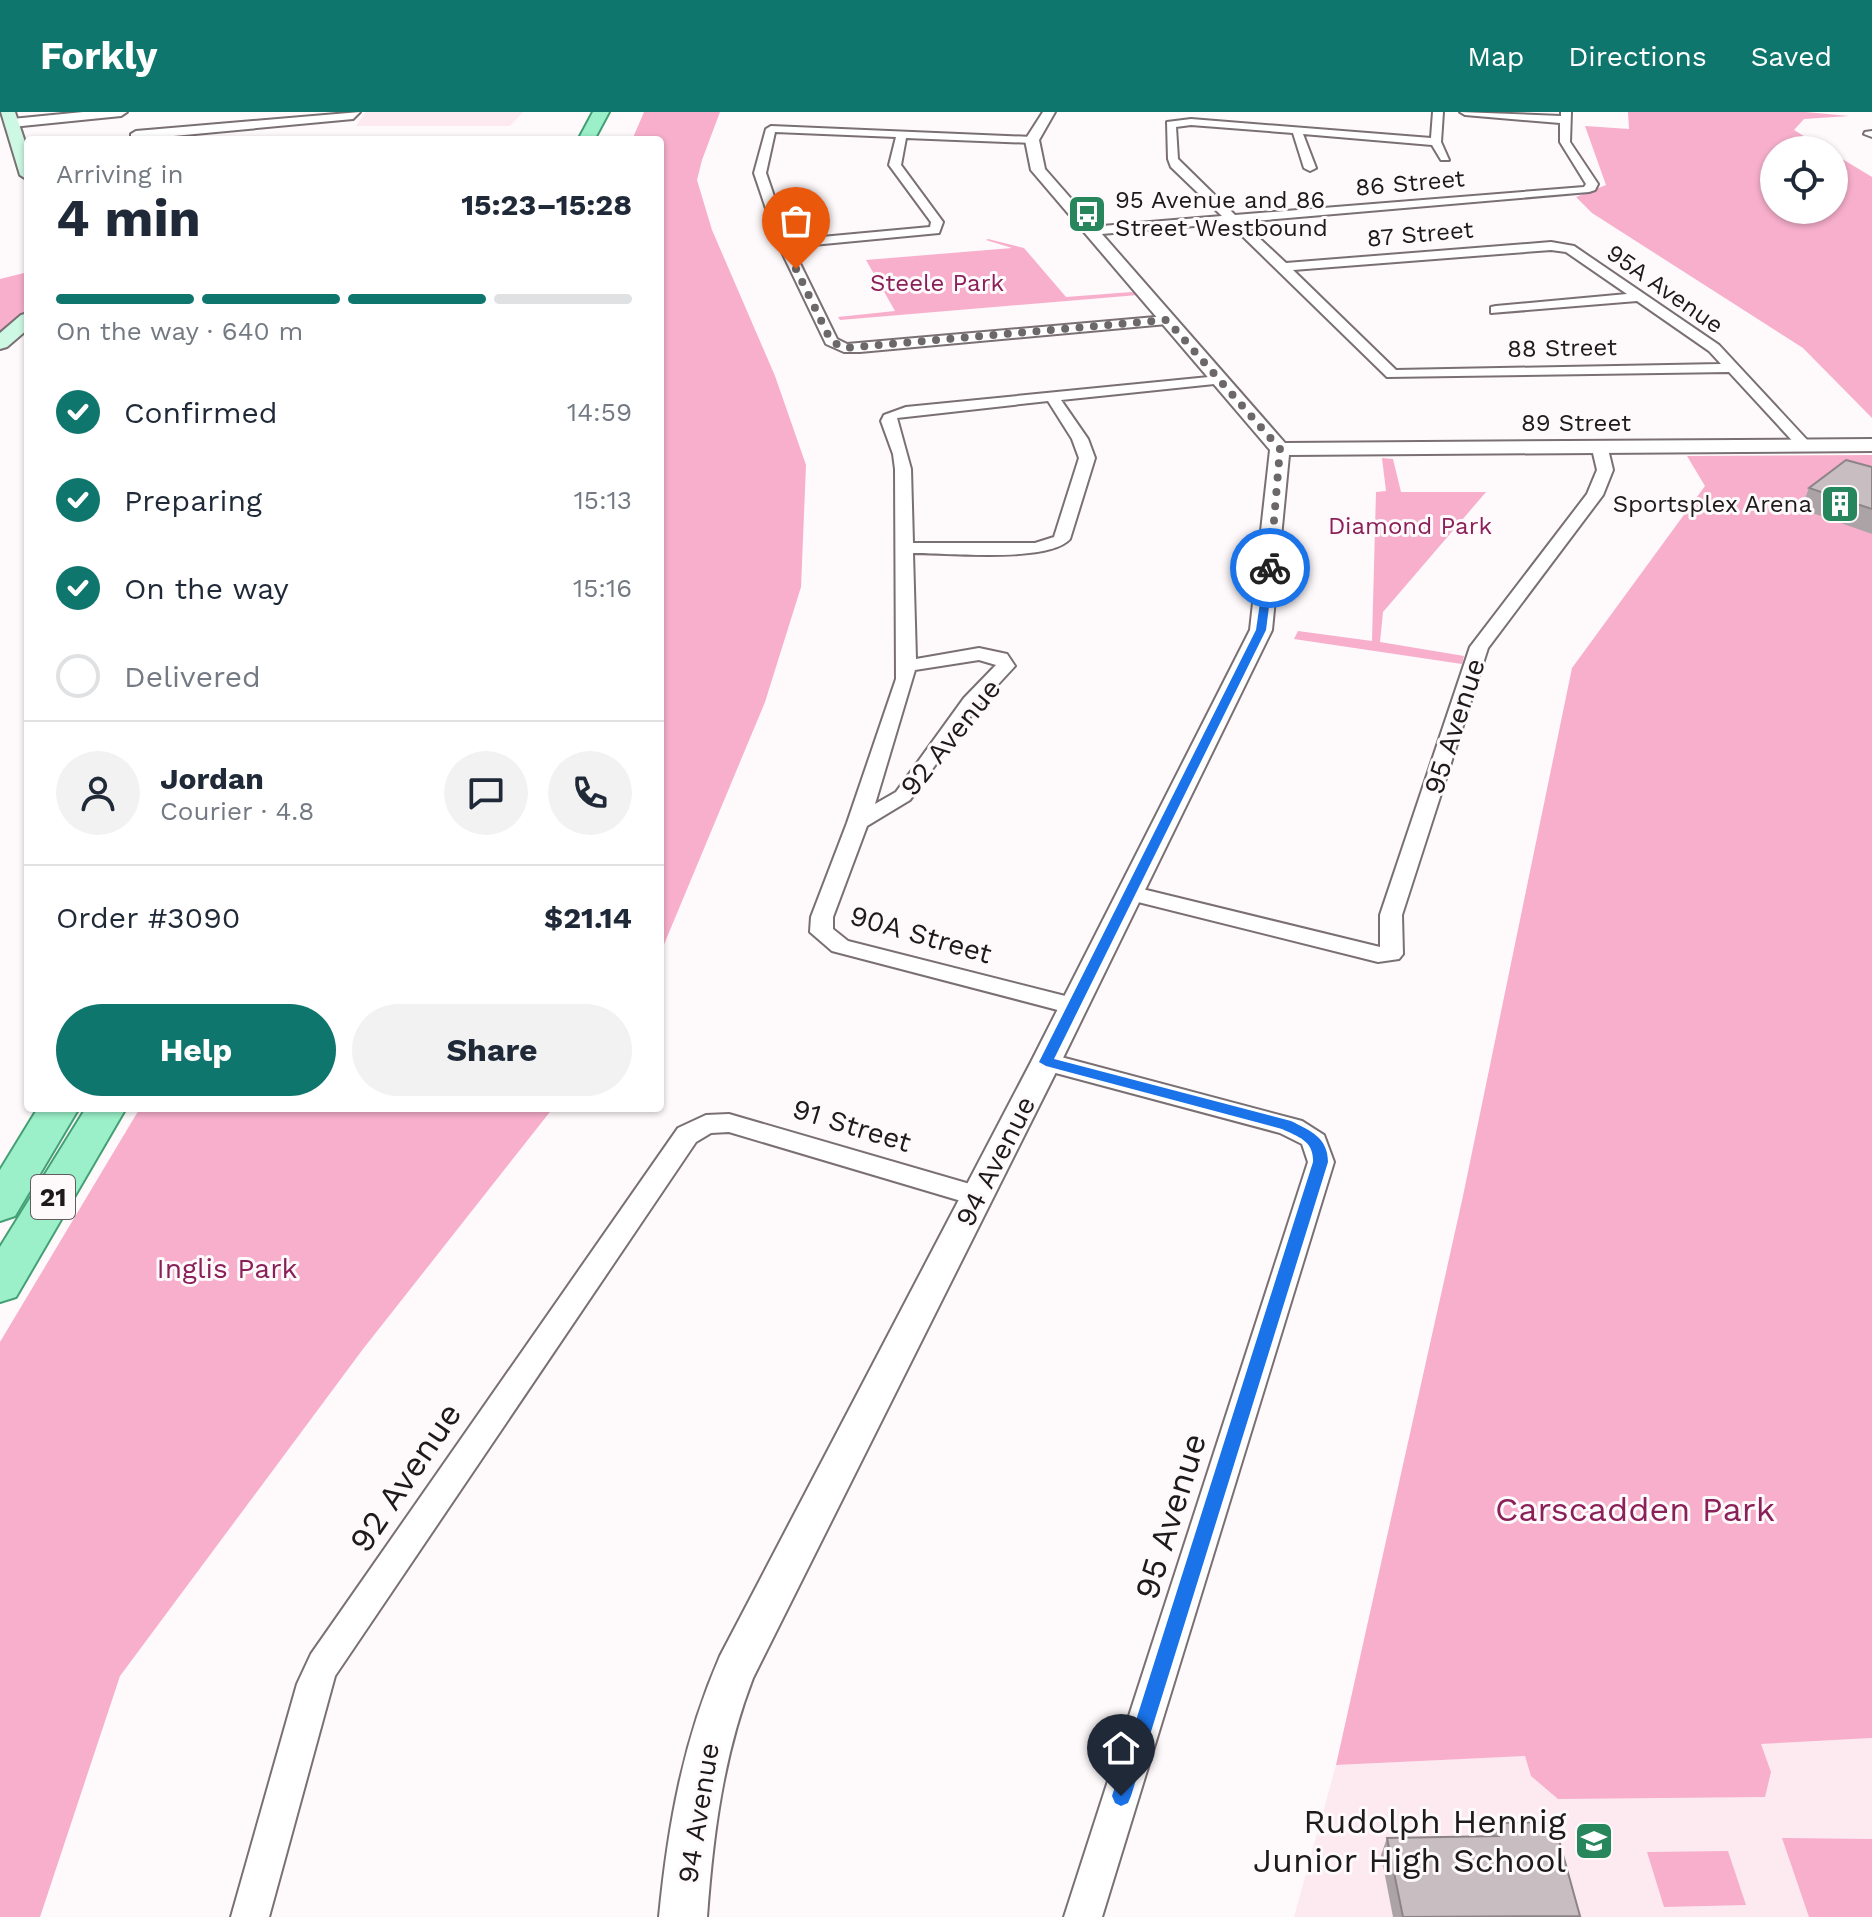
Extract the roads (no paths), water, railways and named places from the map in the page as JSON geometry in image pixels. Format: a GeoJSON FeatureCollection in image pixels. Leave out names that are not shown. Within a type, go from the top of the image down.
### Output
{"type":"FeatureCollection","features":[{"type":"Feature","properties":{"kind":"main road"},"geometry":{"type":"LineString","coordinates":[[588,136],[601,112]]}},
{"type":"Feature","properties":{"kind":"main road"},"geometry":{"type":"LineString","coordinates":[[29,116],[35,136]]}},
{"type":"Feature","properties":{"kind":"main road"},"geometry":{"type":"LineString","coordinates":[[10,118],[24,160]]}},
{"type":"Feature","properties":{"kind":"main road"},"geometry":{"type":"LineString","coordinates":[[0,343],[24,322]]}},
{"type":"Feature","properties":{"kind":"main road"},"geometry":{"type":"LineString","coordinates":[[0,361],[24,343]]}},
{"type":"Feature","properties":{"kind":"main road","name":"21"},"geometry":{"type":"LineString","coordinates":[[0,1205],[57,1112]]}},
{"type":"Feature","properties":{"kind":"main road","name":"21"},"geometry":{"type":"LineString","coordinates":[[0,1285],[104,1112]]}},
{"type":"Feature","properties":{"kind":"street"},"geometry":{"type":"LineString","coordinates":[[10,118],[72,112]]}},
{"type":"Feature","properties":{"kind":"street"},"geometry":{"type":"LineString","coordinates":[[29,116],[121,112]]}},
{"type":"Feature","properties":{"kind":"street"},"geometry":{"type":"LineString","coordinates":[[1048,112],[1032,140],[1038,170],[1280,449]]}},
{"type":"Feature","properties":{"kind":"street"},"geometry":{"type":"LineString","coordinates":[[1438,112],[1436,142],[1445,158]]}},
{"type":"Feature","properties":{"kind":"street"},"geometry":{"type":"LineString","coordinates":[[1465,112],[1566,116]]}},
{"type":"Feature","properties":{"kind":"street"},"geometry":{"type":"LineString","coordinates":[[136,136],[266,127],[348,114]]}},
{"type":"Feature","properties":{"kind":"street","name":"86 Street"},"geometry":{"type":"LineString","coordinates":[[1090,231],[1590,189],[1592,184],[1565,142],[1566,116]]}},
{"type":"Feature","properties":{"kind":"street"},"geometry":{"type":"LineString","coordinates":[[1282,267],[1177,167],[1173,159],[1171,124],[1177,122],[1436,142]]}},
{"type":"Feature","properties":{"kind":"street"},"geometry":{"type":"LineString","coordinates":[[1032,140],[771,129],[760,173],[784,244],[831,341],[844,348],[1167,320]]}},
{"type":"Feature","properties":{"kind":"street"},"geometry":{"type":"LineString","coordinates":[[1297,131],[1310,168]]}},
{"type":"Feature","properties":{"kind":"street"},"geometry":{"type":"LineString","coordinates":[[784,244],[923,233],[937,228],[937,222],[895,165],[902,134]]}},
{"type":"Feature","properties":{"kind":"street","name":"87 Street"},"geometry":{"type":"LineString","coordinates":[[1282,267],[1561,246]]}},
{"type":"Feature","properties":{"kind":"street","name":"95A Avenue"},"geometry":{"type":"LineString","coordinates":[[1561,246],[1572,250],[1714,348],[1804,445]]}},
{"type":"Feature","properties":{"kind":"street","name":"88 Street"},"geometry":{"type":"LineString","coordinates":[[1282,267],[1392,374],[1732,368]]}},
{"type":"Feature","properties":{"kind":"street"},"geometry":{"type":"LineString","coordinates":[[1496,310],[1638,297]]}},
{"type":"Feature","properties":{"kind":"street"},"geometry":{"type":"LineString","coordinates":[[904,548],[1035,548],[1055,544],[1064,535],[1087,458],[1080,439],[1052,397],[1219,380]]}},
{"type":"Feature","properties":{"kind":"street","name":"92 Avenue"},"geometry":{"type":"LineString","coordinates":[[858,823],[907,666],[903,469],[901,454],[887,424],[891,415],[1052,397]]}},
{"type":"Feature","properties":{"kind":"street","name":"89 Street"},"geometry":{"type":"LineString","coordinates":[[1280,449],[1872,445]]}},
{"type":"Feature","properties":{"kind":"street","name":"94 Avenue"},"geometry":{"type":"LineString","coordinates":[[683,1917],[696,1791],[718,1711],[735,1670],[1046,1062],[1261,630],[1280,449]]}},
{"type":"Feature","properties":{"kind":"street","name":"95 Avenue"},"geometry":{"type":"LineString","coordinates":[[1130,893],[1378,955],[1389,955],[1393,951],[1389,924],[1391,915],[1479,647],[1595,495],[1605,470],[1600,449]]}},
{"type":"Feature","properties":{"kind":"street","name":"92 Avenue"},"geometry":{"type":"LineString","coordinates":[[858,823],[903,796],[971,702],[1006,666],[1000,658],[979,654],[907,666]]}},
{"type":"Feature","properties":{"kind":"street","name":"90A Street"},"geometry":{"type":"LineString","coordinates":[[858,823],[822,917],[820,925],[825,936],[840,946],[1073,1006]]}},
{"type":"Feature","properties":{"kind":"street","name":"95 Avenue"},"geometry":{"type":"LineString","coordinates":[[1046,1062],[1286,1125],[1314,1139],[1321,1162],[1083,1917]]}},
{"type":"Feature","properties":{"kind":"street","name":"92 Avenue"},"geometry":{"type":"LineString","coordinates":[[250,1917],[314,1684],[323,1665],[679,1143],[706,1124]]}},
{"type":"Feature","properties":{"kind":"street","name":"91 Street"},"geometry":{"type":"LineString","coordinates":[[706,1124],[742,1125],[978,1196]]}},
{"type":"Feature","properties":{"kind":"place","name":"95 Avenue and 86 Street Westbound"},"geometry":{"type":"Point","coordinates":[1087,214]}},
{"type":"Feature","properties":{"kind":"place","name":"Sportsplex Arena"},"geometry":{"type":"Point","coordinates":[1840,504]}},
{"type":"Feature","properties":{"kind":"place","name":"Rudolph Hennig Junior High School"},"geometry":{"type":"Point","coordinates":[1594,1841]}},
{"type":"Feature","properties":{"kind":"park label","name":"Steele Park"},"geometry":{"type":"Point","coordinates":[937,283]}},
{"type":"Feature","properties":{"kind":"park label","name":"Diamond Park"},"geometry":{"type":"Point","coordinates":[1410,526]}},
{"type":"Feature","properties":{"kind":"park label","name":"Inglis Park"},"geometry":{"type":"Point","coordinates":[227,1268]}},
{"type":"Feature","properties":{"kind":"park label","name":"Carscadden Park"},"geometry":{"type":"Point","coordinates":[1635,1509]}}]}
